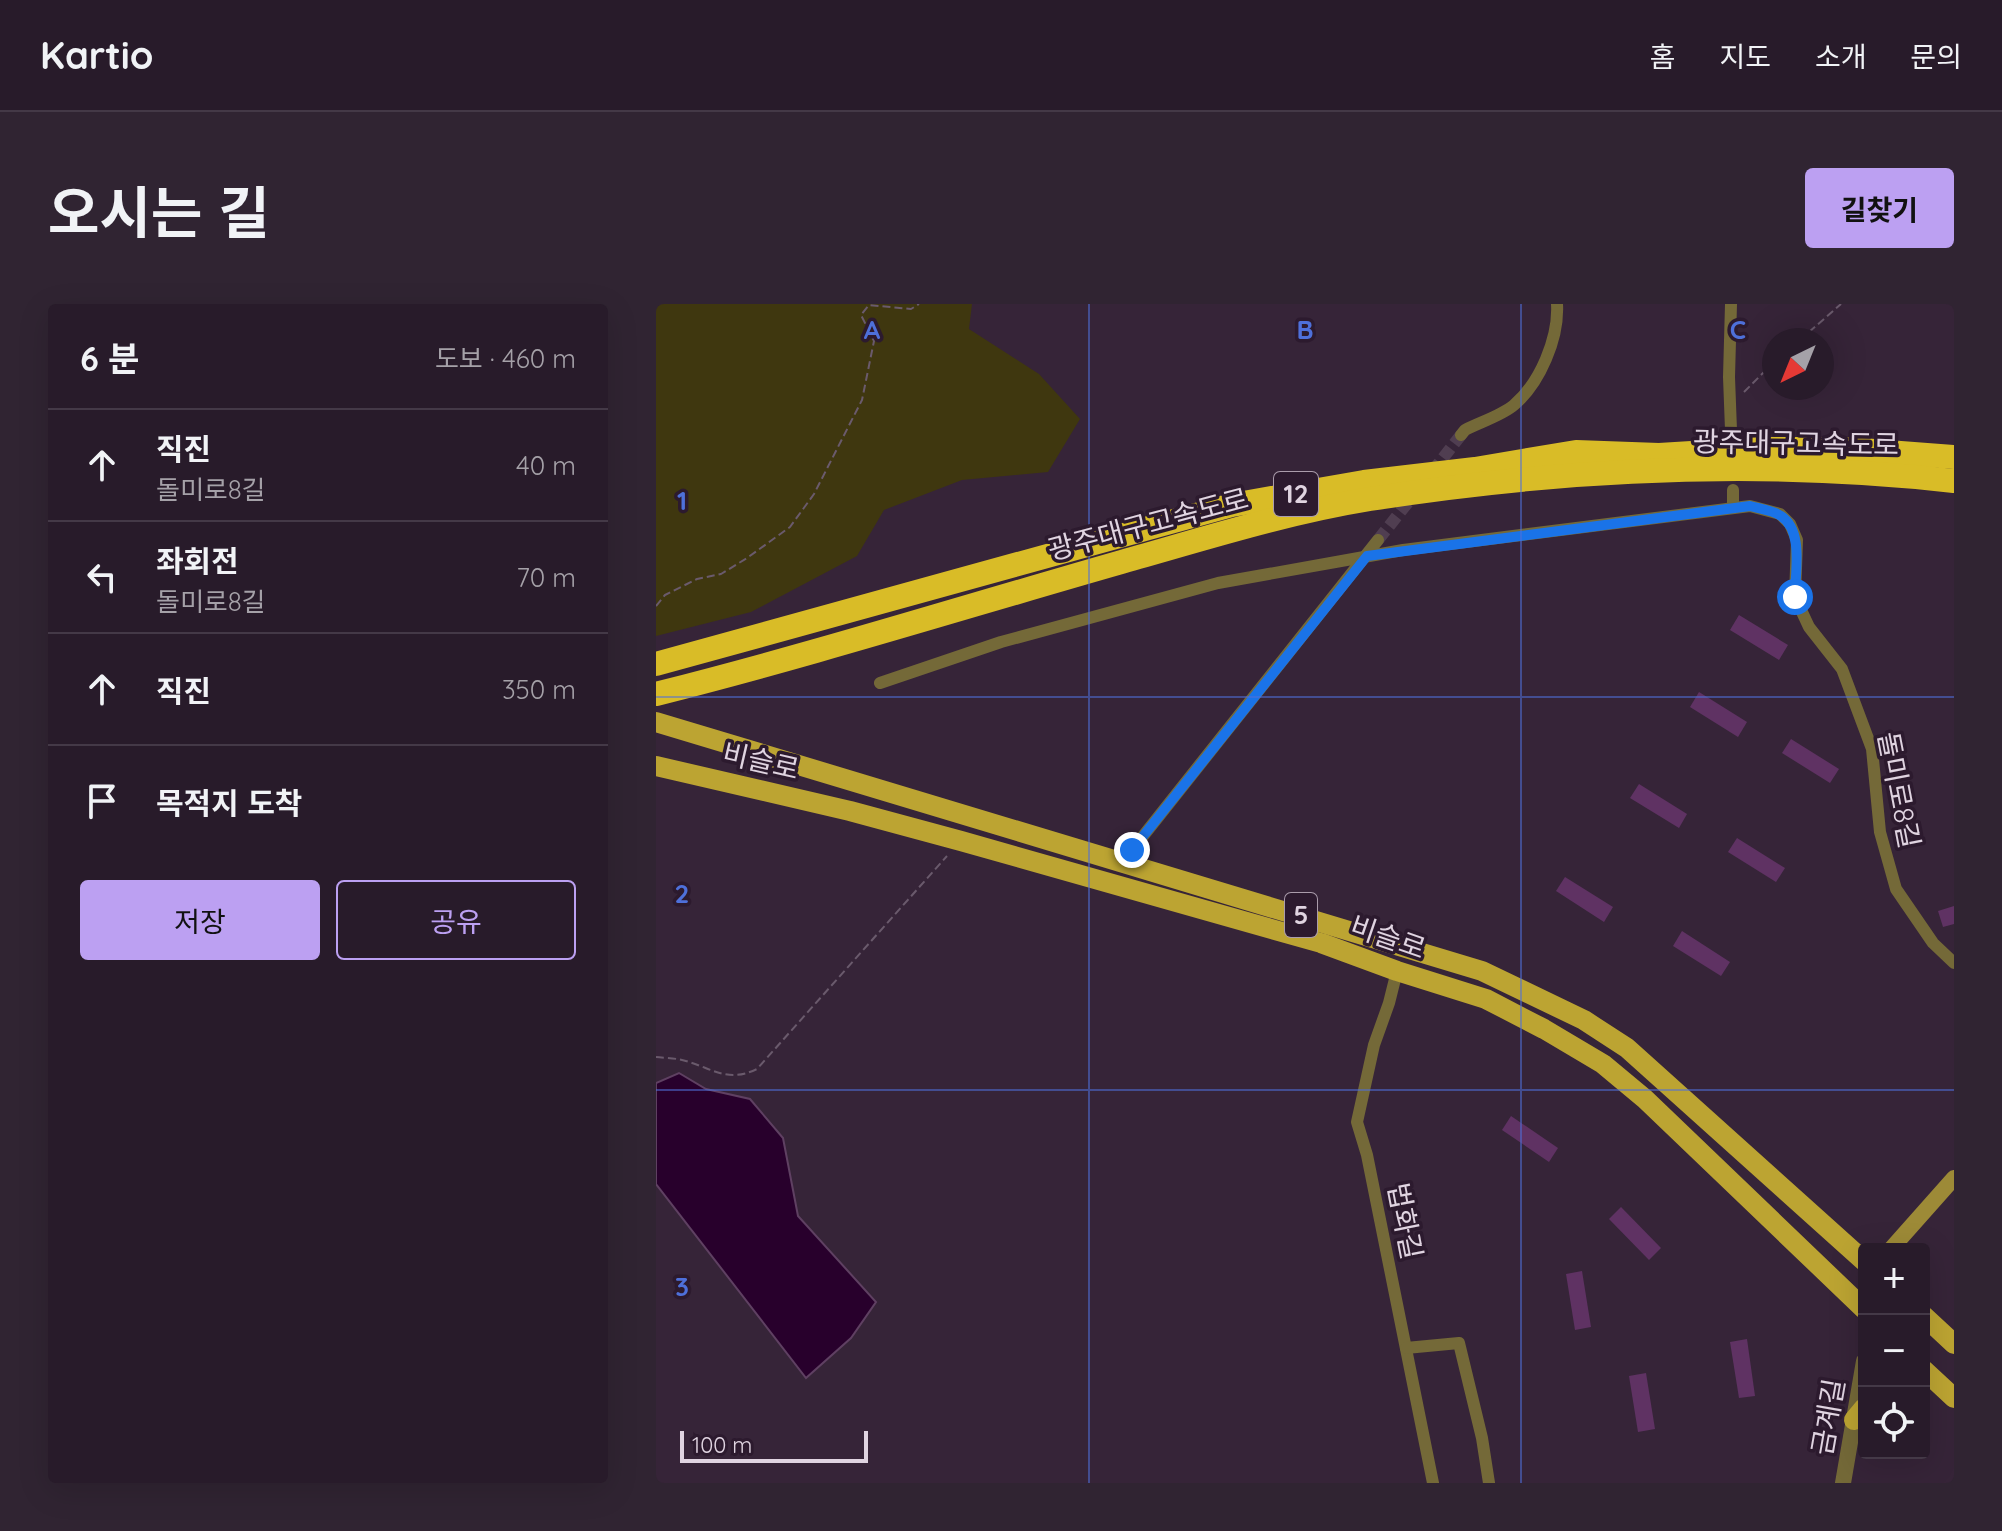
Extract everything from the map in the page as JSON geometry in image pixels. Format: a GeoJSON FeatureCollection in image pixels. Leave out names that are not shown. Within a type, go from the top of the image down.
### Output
{"type":"FeatureCollection","features":[{"type":"Feature","properties":{"kind":"highway","name":"광주대구고속도로"},"geometry":{"type":"LineString","coordinates":[[656,664],[1232,505],[1364,482],[1475,469],[1576,452],[1659,455],[1757,449],[1848,449],[1954,457]]}},
{"type":"Feature","properties":{"kind":"highway","name":"광주대구고속도로"},"geometry":{"type":"LineString","coordinates":[[665,692],[1238,529],[1368,499],[1580,474],[1650,471],[1855,471],[1954,481]]}},
{"type":"Feature","properties":{"kind":"main road","name":"비슬로"},"geometry":{"type":"LineString","coordinates":[[656,722],[1482,971],[1584,1020],[1627,1048],[1858,1256]]}},
{"type":"Feature","properties":{"kind":"main road","name":"비슬로"},"geometry":{"type":"LineString","coordinates":[[656,766],[836,807],[961,841],[1321,943],[1486,999],[1603,1064],[1645,1099],[1858,1303]]}},
{"type":"Feature","properties":{"kind":"main road"},"geometry":{"type":"LineString","coordinates":[[1896,1243],[1954,1178]]}},
{"type":"Feature","properties":{"kind":"main road"},"geometry":{"type":"LineString","coordinates":[[1930,1322],[1954,1344]]}},
{"type":"Feature","properties":{"kind":"main road"},"geometry":{"type":"LineString","coordinates":[[1930,1380],[1954,1398]]}},
{"type":"Feature","properties":{"kind":"street"},"geometry":{"type":"LineString","coordinates":[[1461,435],[1465,430],[1514,406],[1536,380],[1552,337],[1557,304]]}},
{"type":"Feature","properties":{"kind":"street"},"geometry":{"type":"LineString","coordinates":[[1731,304],[1731,430]]}},
{"type":"Feature","properties":{"kind":"street"},"geometry":{"type":"LineString","coordinates":[[1733,490],[1733,508]]}},
{"type":"Feature","properties":{"kind":"street","name":"돌미로8길"},"geometry":{"type":"LineString","coordinates":[[880,683],[1001,642],[1218,583],[1367,556],[1750,506],[1780,514],[1790,524],[1797,540],[1795,597],[1809,627],[1842,669],[1872,749],[1880,832],[1896,889],[1933,943],[1954,963]]}},
{"type":"Feature","properties":{"kind":"street"},"geometry":{"type":"LineString","coordinates":[[1132,850],[1378,540]]}},
{"type":"Feature","properties":{"kind":"street","name":"법화길"},"geometry":{"type":"LineString","coordinates":[[1397,971],[1374,1045],[1357,1122],[1367,1155],[1433,1483]]}},
{"type":"Feature","properties":{"kind":"street"},"geometry":{"type":"LineString","coordinates":[[1406,1348],[1459,1343],[1482,1438],[1489,1483]]}},
{"type":"Feature","properties":{"kind":"street","name":"금계길"},"geometry":{"type":"LineString","coordinates":[[1843,1483],[1858,1418]]}},
{"type":"Feature","properties":{"kind":"path"},"geometry":{"type":"LineString","coordinates":[[656,606],[665,595],[697,579],[721,574],[790,527],[814,494],[862,400],[874,341],[861,315],[869,305],[911,309],[919,304]]}},
{"type":"Feature","properties":{"kind":"path"},"geometry":{"type":"LineString","coordinates":[[1814,328],[1841,304]]}},
{"type":"Feature","properties":{"kind":"path"},"geometry":{"type":"LineString","coordinates":[[1730,404],[1740,399],[1746,387],[1762,373]]}},
{"type":"Feature","properties":{"kind":"path"},"geometry":{"type":"LineString","coordinates":[[656,1057],[682,1060],[722,1075],[744,1075],[757,1069],[961,841]]}},
{"type":"Feature","properties":{"kind":"shaded area"},"geometry":{"type":"Polygon","coordinates":[[[656,304],[972,304],[969,329],[1039,374],[1080,419],[1048,472],[962,480],[884,510],[857,556],[751,612],[656,636],[656,304]]]}},
{"type":"Feature","properties":{"kind":"shaded area"},"geometry":{"type":"Polygon","coordinates":[[[679,1073],[706,1089],[750,1099],[783,1138],[798,1216],[876,1302],[851,1338],[806,1378],[656,1184],[656,1083],[679,1073]]]}},
{"type":"Feature","properties":{"kind":"building"},"geometry":{"type":"Polygon","coordinates":[[[1739,615],[1788,645],[1779,660],[1730,630],[1739,615]]]}},
{"type":"Feature","properties":{"kind":"building"},"geometry":{"type":"Polygon","coordinates":[[[1699,692],[1747,722],[1738,737],[1690,707],[1699,692]]]}},
{"type":"Feature","properties":{"kind":"building"},"geometry":{"type":"Polygon","coordinates":[[[1791,739],[1839,769],[1830,783],[1782,753],[1791,739]]]}},
{"type":"Feature","properties":{"kind":"building"},"geometry":{"type":"Polygon","coordinates":[[[1639,784],[1687,814],[1679,828],[1630,798],[1639,784]]]}},
{"type":"Feature","properties":{"kind":"building"},"geometry":{"type":"Polygon","coordinates":[[[1737,838],[1785,868],[1776,882],[1728,852],[1737,838]]]}},
{"type":"Feature","properties":{"kind":"building"},"geometry":{"type":"Polygon","coordinates":[[[1565,877],[1613,907],[1604,922],[1556,891],[1565,877]]]}},
{"type":"Feature","properties":{"kind":"building"},"geometry":{"type":"Polygon","coordinates":[[[1954,906],[1954,924],[1943,927],[1938,911],[1954,906]]]}},
{"type":"Feature","properties":{"kind":"building"},"geometry":{"type":"Polygon","coordinates":[[[1682,931],[1730,962],[1721,976],[1673,946],[1682,931]]]}},
{"type":"Feature","properties":{"kind":"building"},"geometry":{"type":"Polygon","coordinates":[[[1511,1116],[1558,1148],[1549,1162],[1502,1130],[1511,1116]]]}},
{"type":"Feature","properties":{"kind":"building"},"geometry":{"type":"Polygon","coordinates":[[[1621,1207],[1661,1248],[1649,1260],[1609,1219],[1621,1207]]]}},
{"type":"Feature","properties":{"kind":"building"},"geometry":{"type":"Polygon","coordinates":[[[1582,1271],[1591,1327],[1575,1330],[1566,1274],[1582,1271]]]}},
{"type":"Feature","properties":{"kind":"building"},"geometry":{"type":"Polygon","coordinates":[[[1747,1339],[1755,1396],[1739,1398],[1730,1342],[1747,1339]]]}},
{"type":"Feature","properties":{"kind":"building"},"geometry":{"type":"Polygon","coordinates":[[[1646,1373],[1655,1429],[1638,1432],[1629,1376],[1646,1373]]]}},
{"type":"Feature","properties":{"kind":"tunnel"},"geometry":{"type":"LineString","coordinates":[[1432,472],[1461,435]]}},
{"type":"Feature","properties":{"kind":"tunnel"},"geometry":{"type":"LineString","coordinates":[[1378,540],[1413,496]]}},
{"type":"Feature","properties":{"kind":"route"},"geometry":{"type":"LineString","coordinates":[[1132,850],[1367,556],[1750,506],[1780,514],[1790,524],[1797,540],[1795,597]]}}]}
